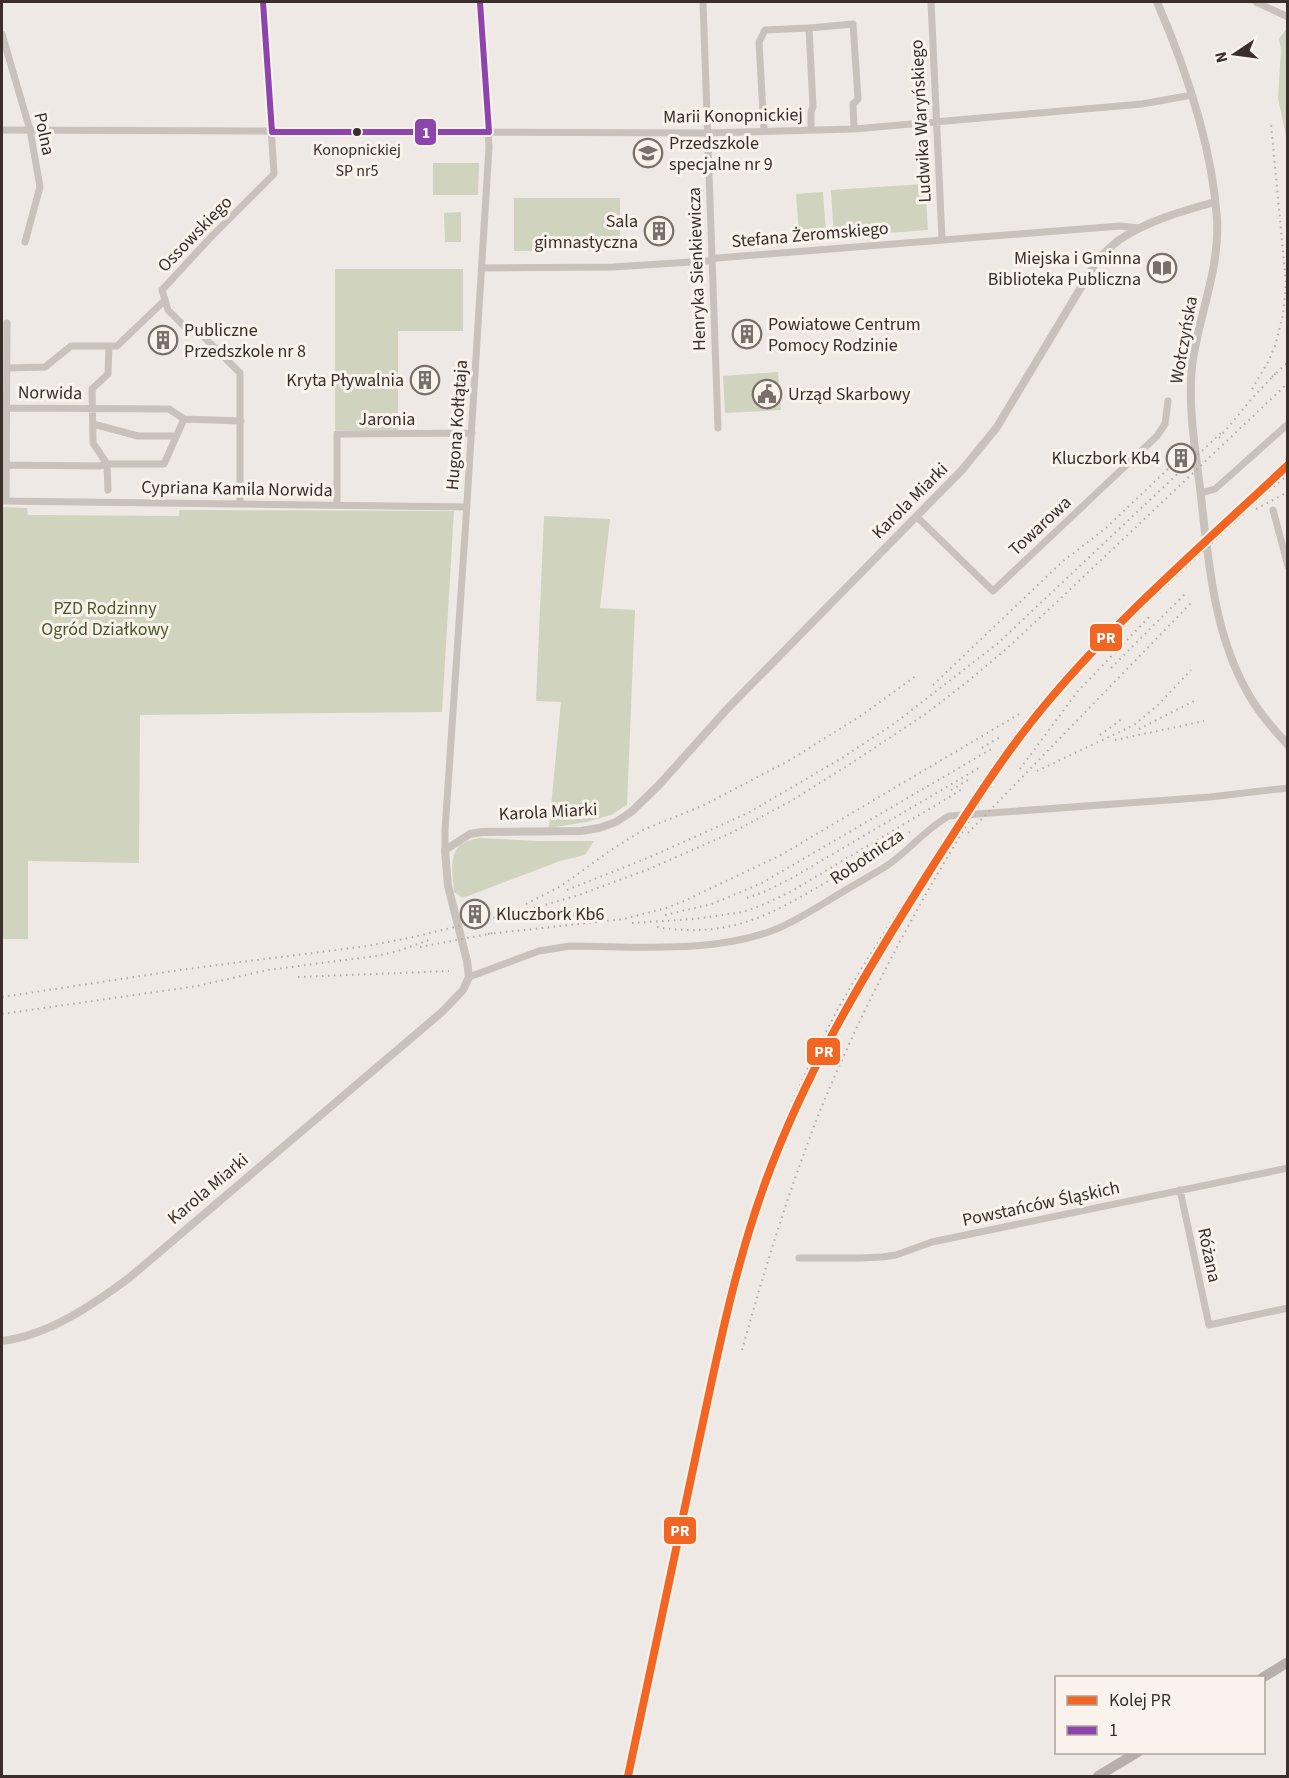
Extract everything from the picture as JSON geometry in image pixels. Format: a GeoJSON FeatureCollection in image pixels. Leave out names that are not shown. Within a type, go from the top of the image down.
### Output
{"type":"FeatureCollection","features":[{"type":"Feature","properties":{"kind":"main road"},"geometry":{"type":"LineString","coordinates":[[1264,1676],[1287,1662]]}},
{"type":"Feature","properties":{"kind":"main road"},"geometry":{"type":"LineString","coordinates":[[1098,1776],[1135,1754]]}},
{"type":"Feature","properties":{"kind":"street"},"geometry":{"type":"LineString","coordinates":[[2,130],[272,132],[263,2]]}},
{"type":"Feature","properties":{"kind":"street","name":"Hugona Kołłątaja"},"geometry":{"type":"LineString","coordinates":[[445,850],[446,806],[483,268],[489,132],[480,2]]}},
{"type":"Feature","properties":{"kind":"street","name":"Henryka Sienkiewicza"},"geometry":{"type":"LineString","coordinates":[[703,2],[718,428]]}},
{"type":"Feature","properties":{"kind":"street","name":"Ludwika Waryńskiego"},"geometry":{"type":"LineString","coordinates":[[931,2],[942,239]]}},
{"type":"Feature","properties":{"kind":"street","name":"Wołczyńska"},"geometry":{"type":"LineString","coordinates":[[1157,2],[1192,95],[1207,156],[1215,202],[1217,242],[1192,365],[1191,388],[1194,442],[1208,556],[1220,618],[1237,671],[1260,711],[1287,745]]}},
{"type":"Feature","properties":{"kind":"street"},"geometry":{"type":"LineString","coordinates":[[1256,2],[1287,17]]}},
{"type":"Feature","properties":{"kind":"street"},"geometry":{"type":"LineString","coordinates":[[764,131],[759,42],[765,30],[853,24],[858,99],[853,104],[854,129]]}},
{"type":"Feature","properties":{"kind":"street"},"geometry":{"type":"LineString","coordinates":[[808,28],[813,107],[811,130]]}},
{"type":"Feature","properties":{"kind":"street","name":"Polna"},"geometry":{"type":"LineString","coordinates":[[2,34],[30,130],[40,187],[25,242]]}},
{"type":"Feature","properties":{"kind":"street","name":"Marii Konopnickiej"},"geometry":{"type":"LineString","coordinates":[[272,132],[707,133],[854,129],[1142,104],[1192,95]]}},
{"type":"Feature","properties":{"kind":"street","name":"Ossowskiego"},"geometry":{"type":"LineString","coordinates":[[240,504],[240,373],[195,328],[186,328],[168,310],[162,290],[274,174],[272,132]]}},
{"type":"Feature","properties":{"kind":"street","name":"Karola Miarki"},"geometry":{"type":"LineString","coordinates":[[445,850],[470,834],[581,831],[616,822],[631,812],[658,786],[729,706],[962,471],[997,426],[1098,259],[1117,242],[1139,228],[1215,202]]}},
{"type":"Feature","properties":{"kind":"street","name":"Stefana Żeromskiego"},"geometry":{"type":"LineString","coordinates":[[483,268],[613,267],[707,261],[942,239],[1120,226],[1139,228]]}},
{"type":"Feature","properties":{"kind":"street"},"geometry":{"type":"LineString","coordinates":[[7,368],[45,367],[71,346],[117,346],[165,300]]}},
{"type":"Feature","properties":{"kind":"street","name":"Cypriana Kamila Norwida"},"geometry":{"type":"LineString","coordinates":[[7,323],[4,501],[467,507]]}},
{"type":"Feature","properties":{"kind":"street"},"geometry":{"type":"LineString","coordinates":[[108,490],[107,464],[93,443],[92,389],[108,374],[109,346]]}},
{"type":"Feature","properties":{"kind":"street","name":"Towarowa"},"geometry":{"type":"LineString","coordinates":[[917,517],[993,591],[1157,436],[1165,424],[1168,401]]}},
{"type":"Feature","properties":{"kind":"street","name":"Norwida"},"geometry":{"type":"LineString","coordinates":[[7,408],[169,409],[184,419],[241,421]]}},
{"type":"Feature","properties":{"kind":"street"},"geometry":{"type":"LineString","coordinates":[[6,465],[164,464],[184,419]]}},
{"type":"Feature","properties":{"kind":"street"},"geometry":{"type":"LineString","coordinates":[[93,424],[138,436],[176,436]]}},
{"type":"Feature","properties":{"kind":"street"},"geometry":{"type":"LineString","coordinates":[[1201,493],[1211,491],[1222,483],[1287,424]]}},
{"type":"Feature","properties":{"kind":"street","name":"Jaronia"},"geometry":{"type":"LineString","coordinates":[[337,505],[337,434],[472,433]]}},
{"type":"Feature","properties":{"kind":"street"},"geometry":{"type":"LineString","coordinates":[[1273,510],[1287,566]]}},
{"type":"Feature","properties":{"kind":"street","name":"Robotnicza"},"geometry":{"type":"LineString","coordinates":[[469,977],[555,947],[690,946],[739,940],[774,930],[886,866],[938,822],[949,816],[1210,797],[1287,788]]}},
{"type":"Feature","properties":{"kind":"street"},"geometry":{"type":"LineString","coordinates":[[445,850],[447,878],[469,977]]}},
{"type":"Feature","properties":{"kind":"street","name":"Karola Miarki"},"geometry":{"type":"LineString","coordinates":[[2,1341],[13,1340],[40,1331],[68,1318],[95,1303],[129,1278],[442,1012],[463,990],[469,977]]}},
{"type":"Feature","properties":{"kind":"street","name":"Powstańców Śląskich"},"geometry":{"type":"LineString","coordinates":[[799,1258],[860,1258],[896,1255],[932,1242],[1287,1168]]}},
{"type":"Feature","properties":{"kind":"street","name":"Różana"},"geometry":{"type":"LineString","coordinates":[[1180,1190],[1209,1325],[1287,1308]]}},
{"type":"Feature","properties":{"kind":"green space"},"geometry":{"type":"Polygon","coordinates":[[[1287,28],[1287,140],[1278,98],[1281,50],[1279,39],[1287,28]]]}},
{"type":"Feature","properties":{"kind":"green space"},"geometry":{"type":"Polygon","coordinates":[[[433,163],[479,163],[478,195],[433,195],[433,163]]]}},
{"type":"Feature","properties":{"kind":"green space"},"geometry":{"type":"Polygon","coordinates":[[[925,184],[928,230],[834,237],[831,190],[925,184]]]}},
{"type":"Feature","properties":{"kind":"green space"},"geometry":{"type":"Polygon","coordinates":[[[823,192],[826,233],[799,235],[796,194],[823,192]]]}},
{"type":"Feature","properties":{"kind":"green space"},"geometry":{"type":"Polygon","coordinates":[[[514,198],[620,198],[620,250],[514,251],[514,198]]]}},
{"type":"Feature","properties":{"kind":"green space"},"geometry":{"type":"Polygon","coordinates":[[[461,212],[461,242],[445,242],[444,213],[461,212]]]}},
{"type":"Feature","properties":{"kind":"green space"},"geometry":{"type":"Polygon","coordinates":[[[335,269],[463,269],[463,331],[398,331],[398,430],[335,430],[335,269]]]}},
{"type":"Feature","properties":{"kind":"green space"},"geometry":{"type":"Polygon","coordinates":[[[778,372],[781,410],[725,413],[723,376],[778,372]]]}},
{"type":"Feature","properties":{"kind":"green space","name":"PZD Rodzinny Ogród Działkowy"},"geometry":{"type":"Polygon","coordinates":[[[2,507],[27,508],[28,515],[179,516],[179,510],[454,511],[442,712],[140,715],[139,863],[28,861],[28,939],[2,939],[2,507]]]}},
{"type":"Feature","properties":{"kind":"green space"},"geometry":{"type":"Polygon","coordinates":[[[544,516],[610,519],[600,608],[635,610],[627,805],[611,815],[549,828],[561,702],[536,701],[544,516]]]}},
{"type":"Feature","properties":{"kind":"green space"},"geometry":{"type":"Polygon","coordinates":[[[480,838],[594,841],[585,855],[560,861],[463,898],[454,892],[453,857],[459,846],[467,841],[480,838]]]}},
{"type":"Feature","properties":{"kind":"railway"},"geometry":{"type":"LineString","coordinates":[[1252,389],[1275,346],[1283,315],[1286,283],[1271,124]]}},
{"type":"Feature","properties":{"kind":"railway"},"geometry":{"type":"LineString","coordinates":[[1272,377],[1288,362]]}},
{"type":"Feature","properties":{"kind":"railway"},"geometry":{"type":"LineString","coordinates":[[1219,438],[1277,372]]}},
{"type":"Feature","properties":{"kind":"railway"},"geometry":{"type":"LineString","coordinates":[[2,997],[187,969],[367,946],[409,938],[579,895],[649,869],[731,833],[791,801],[847,766],[924,715],[967,682],[1060,599],[1288,383]]}},
{"type":"Feature","properties":{"kind":"railway"},"geometry":{"type":"LineString","coordinates":[[567,890],[650,857],[748,813],[842,758],[895,723],[997,644],[1222,432]]}},
{"type":"Feature","properties":{"kind":"railway"},"geometry":{"type":"LineString","coordinates":[[623,1776],[730,1278],[751,1209],[776,1142],[820,1043],[859,973],[959,815],[1038,705],[1108,629],[1288,458]]}},
{"type":"Feature","properties":{"kind":"railway"},"geometry":{"type":"LineString","coordinates":[[933,685],[1062,562],[1106,528],[1170,467]]}},
{"type":"Feature","properties":{"kind":"railway"},"geometry":{"type":"LineString","coordinates":[[742,1350],[787,1203],[831,1085],[889,962],[938,873],[977,809],[1018,747],[1049,707],[1099,651],[1263,495],[1288,475]]}},
{"type":"Feature","properties":{"kind":"railway"},"geometry":{"type":"LineString","coordinates":[[1256,509],[1288,492]]}},
{"type":"Feature","properties":{"kind":"railway"},"geometry":{"type":"LineString","coordinates":[[1111,668],[1185,594]]}},
{"type":"Feature","properties":{"kind":"railway"},"geometry":{"type":"LineString","coordinates":[[968,833],[1192,602]]}},
{"type":"Feature","properties":{"kind":"railway"},"geometry":{"type":"LineString","coordinates":[[1020,769],[1078,691],[1152,614]]}},
{"type":"Feature","properties":{"kind":"railway"},"geometry":{"type":"LineString","coordinates":[[1037,771],[1134,725],[1157,706],[1191,670]]}},
{"type":"Feature","properties":{"kind":"railway"},"geometry":{"type":"LineString","coordinates":[[526,904],[561,886],[643,830],[704,805],[790,760],[862,715],[917,675]]}},
{"type":"Feature","properties":{"kind":"railway"},"geometry":{"type":"LineString","coordinates":[[1139,729],[1194,701]]}},
{"type":"Feature","properties":{"kind":"railway"},"geometry":{"type":"LineString","coordinates":[[488,934],[624,919],[684,901],[781,855],[1021,713]]}},
{"type":"Feature","properties":{"kind":"railway"},"geometry":{"type":"LineString","coordinates":[[1100,735],[1122,719]]}},
{"type":"Feature","properties":{"kind":"railway"},"geometry":{"type":"LineString","coordinates":[[1115,740],[1204,721]]}},
{"type":"Feature","properties":{"kind":"railway"},"geometry":{"type":"LineString","coordinates":[[982,748],[1000,737]]}},
{"type":"Feature","properties":{"kind":"railway"},"geometry":{"type":"LineString","coordinates":[[665,915],[712,904],[762,883],[993,748]]}},
{"type":"Feature","properties":{"kind":"railway"},"geometry":{"type":"LineString","coordinates":[[747,898],[792,878],[979,768]]}},
{"type":"Feature","properties":{"kind":"railway"},"geometry":{"type":"LineString","coordinates":[[951,790],[970,779]]}},
{"type":"Feature","properties":{"kind":"railway"},"geometry":{"type":"LineString","coordinates":[[632,923],[695,919],[743,912],[765,904],[792,891],[961,790]]}},
{"type":"Feature","properties":{"kind":"railway"},"geometry":{"type":"LineString","coordinates":[[657,927],[706,930],[748,921],[809,893],[910,832]]}},
{"type":"Feature","properties":{"kind":"railway"},"geometry":{"type":"LineString","coordinates":[[556,919],[601,908]]}},
{"type":"Feature","properties":{"kind":"railway"},"geometry":{"type":"LineString","coordinates":[[420,947],[494,933]]}},
{"type":"Feature","properties":{"kind":"railway"},"geometry":{"type":"LineString","coordinates":[[2,1014],[197,986],[268,970],[376,956],[429,940]]}},
{"type":"Feature","properties":{"kind":"railway"},"geometry":{"type":"LineString","coordinates":[[298,977],[449,971]]}},
{"type":"Feature","properties":{"kind":"rail line","name":"PR"},"geometry":{"type":"LineString","coordinates":[[628,1776],[734,1284],[764,1186],[780,1144],[817,1064],[859,986],[905,910],[957,828],[1033,720],[1106,637],[1288,465]]}},
{"type":"Feature","properties":{"kind":"transit line","name":"1"},"geometry":{"type":"LineString","coordinates":[[263,2],[272,132]]}},
{"type":"Feature","properties":{"kind":"transit line","name":"1"},"geometry":{"type":"LineString","coordinates":[[480,2],[489,132]]}},
{"type":"Feature","properties":{"kind":"transit line","name":"1"},"geometry":{"type":"LineString","coordinates":[[272,132],[489,132]]}},
{"type":"Feature","properties":{"kind":"place","name":"Konopnickiej SP nr5"},"geometry":{"type":"Point","coordinates":[357,132]}},
{"type":"Feature","properties":{"kind":"place","name":"Przedszkole specjalne nr 9"},"geometry":{"type":"Point","coordinates":[648,153]}},
{"type":"Feature","properties":{"kind":"place","name":"Sala gimnastyczna"},"geometry":{"type":"Point","coordinates":[659,231]}},
{"type":"Feature","properties":{"kind":"place","name":"Miejska i Gminna Biblioteka Publiczna"},"geometry":{"type":"Point","coordinates":[1162,268]}},
{"type":"Feature","properties":{"kind":"place","name":"Powiatowe Centrum Pomocy Rodzinie"},"geometry":{"type":"Point","coordinates":[747,334]}},
{"type":"Feature","properties":{"kind":"place","name":"Publiczne Przedszkole nr 8"},"geometry":{"type":"Point","coordinates":[163,340]}},
{"type":"Feature","properties":{"kind":"place","name":"Kryta Pływalnia"},"geometry":{"type":"Point","coordinates":[425,380]}},
{"type":"Feature","properties":{"kind":"place","name":"Urząd Skarbowy"},"geometry":{"type":"Point","coordinates":[767,394]}},
{"type":"Feature","properties":{"kind":"place","name":"Kluczbork Kb4"},"geometry":{"type":"Point","coordinates":[1181,458]}},
{"type":"Feature","properties":{"kind":"place","name":"Kluczbork Kb6"},"geometry":{"type":"Point","coordinates":[475,914]}}]}
